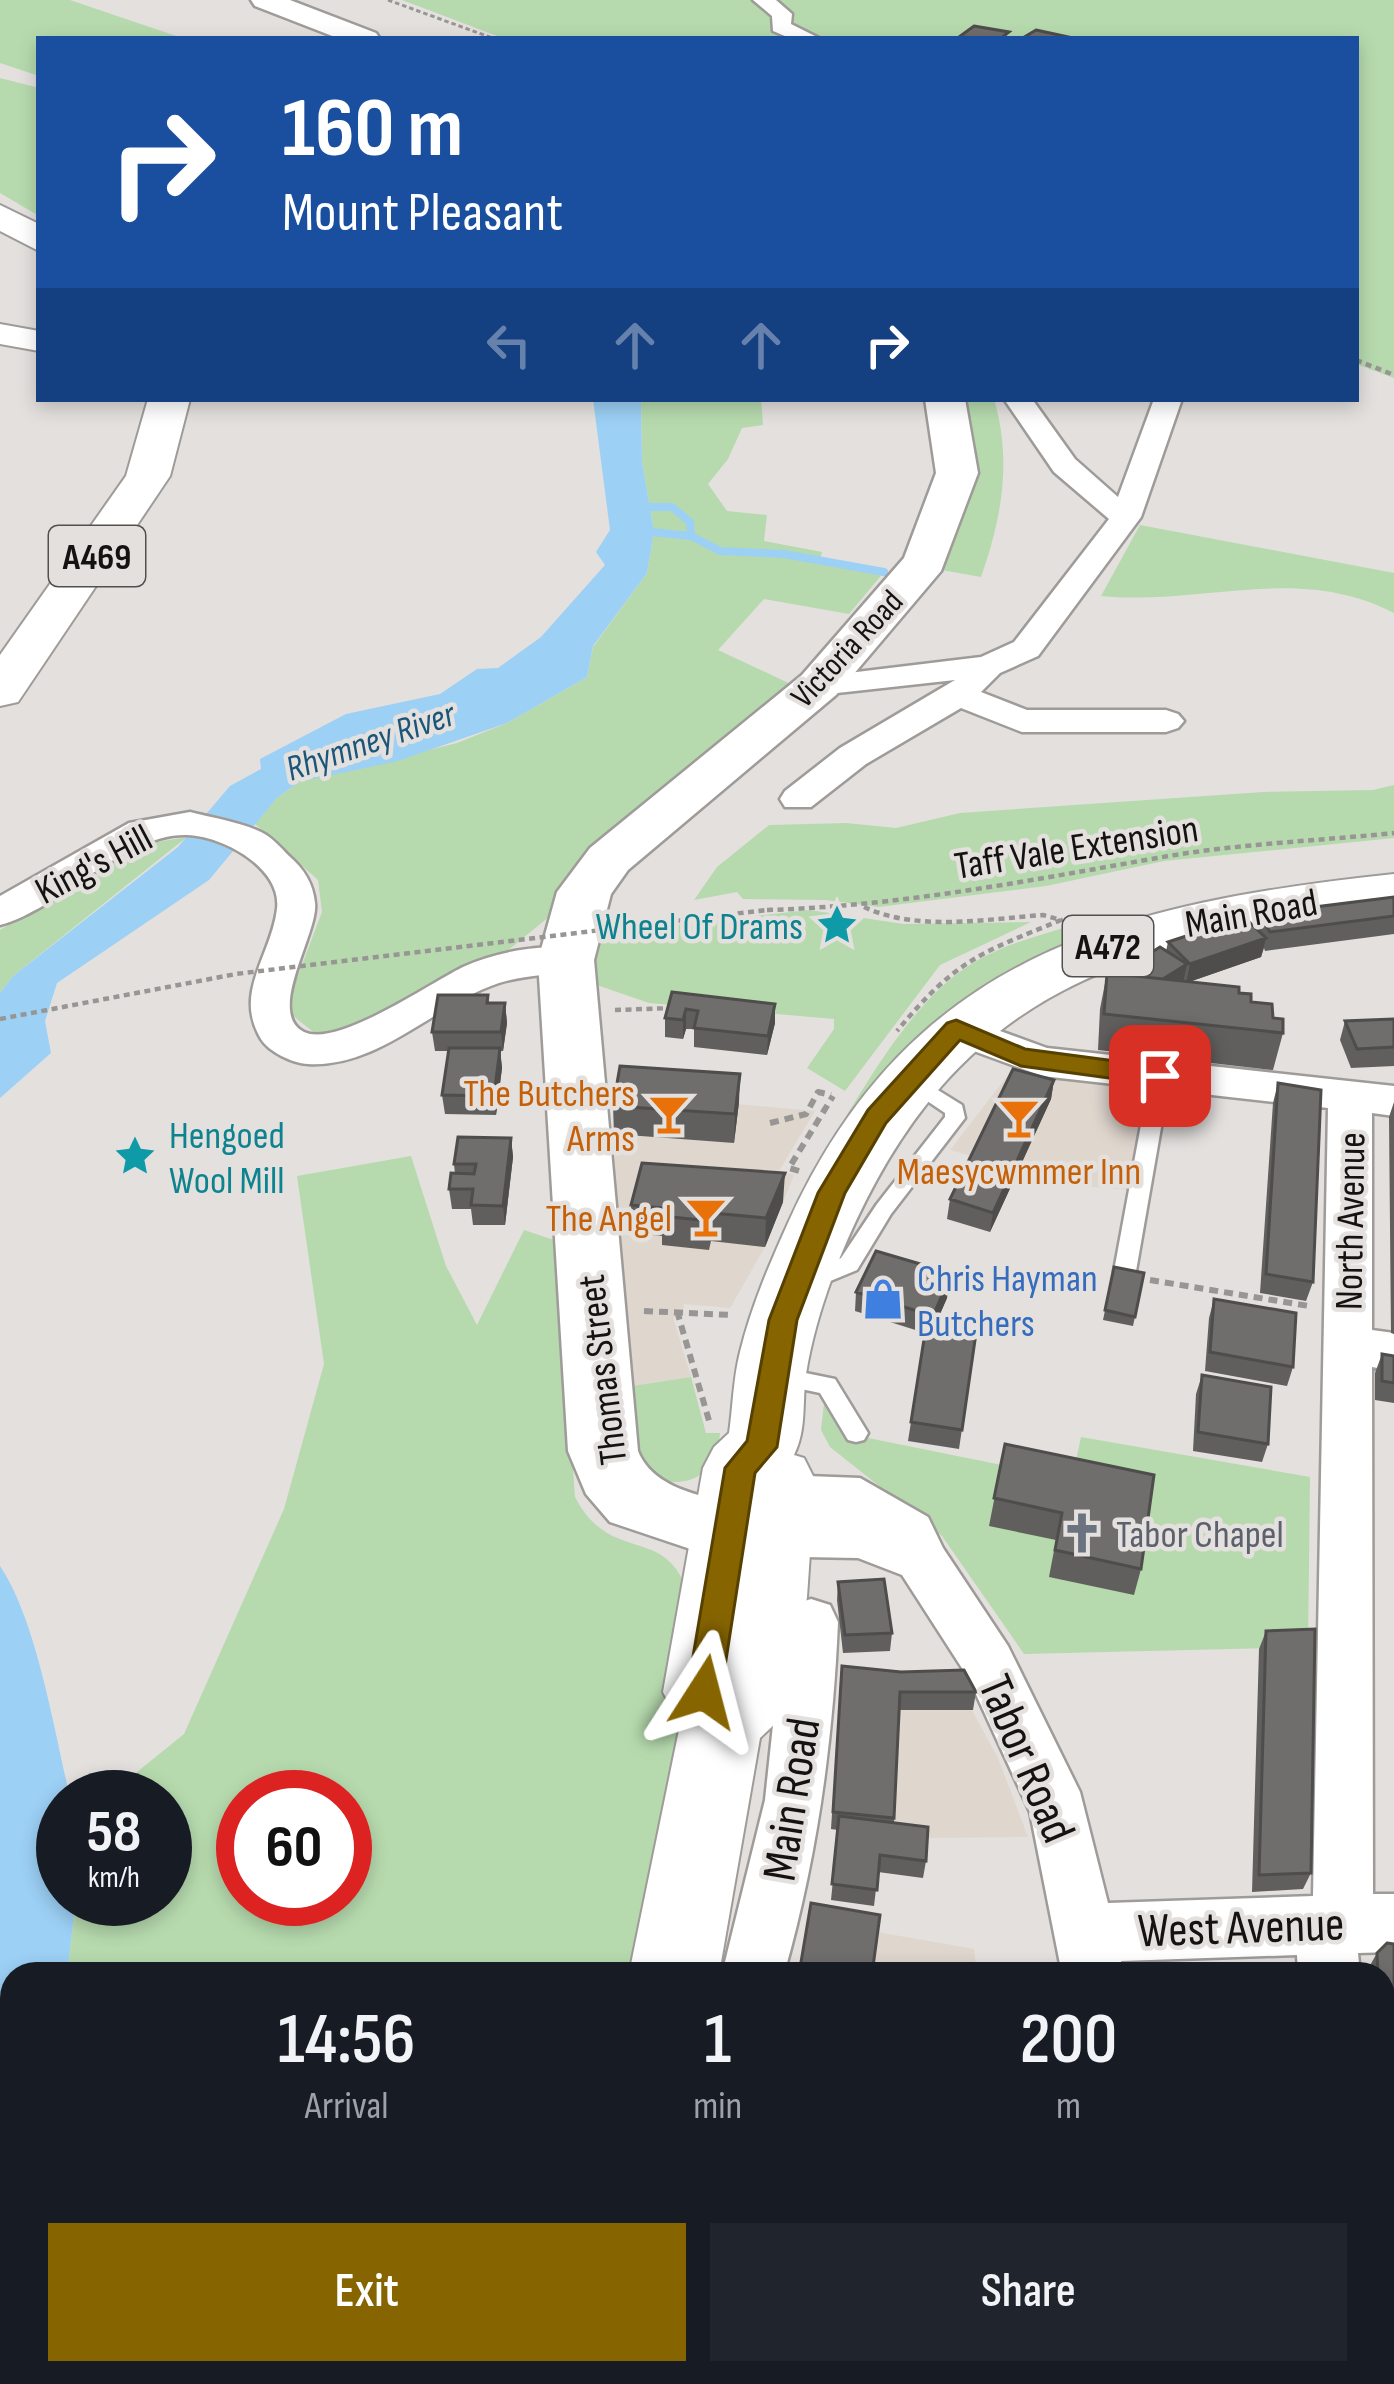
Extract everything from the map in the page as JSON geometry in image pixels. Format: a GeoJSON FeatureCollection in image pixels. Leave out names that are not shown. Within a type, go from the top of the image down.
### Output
{"type":"FeatureCollection","features":[{"type":"Feature","properties":{"kind":"main road"},"geometry":{"type":"LineString","coordinates":[[265,0],[358,36]]}},
{"type":"Feature","properties":{"kind":"main road"},"geometry":{"type":"LineString","coordinates":[[0,216],[36,238]]}},
{"type":"Feature","properties":{"kind":"main road","name":"A469"},"geometry":{"type":"LineString","coordinates":[[0,692],[148,476],[165,402]]}},
{"type":"Feature","properties":{"kind":"main road","name":"Victoria Road"},"geometry":{"type":"LineString","coordinates":[[584,892],[610,859],[819,685],[925,562],[957,473],[945,402]]}},
{"type":"Feature","properties":{"kind":"main road","name":"Thomas Street"},"geometry":{"type":"LineString","coordinates":[[584,892],[566,960],[603,1451],[610,1479],[624,1496],[644,1507],[745,1478]]}},
{"type":"Feature","properties":{"kind":"main road","name":"Main Road"},"geometry":{"type":"LineString","coordinates":[[676,1962],[716,1749],[749,1695],[745,1478],[802,1268],[832,1193],[877,1117],[901,1057],[956,1029],[1034,978],[1154,929],[1257,905],[1394,892]]}},
{"type":"Feature","properties":{"kind":"street"},"geometry":{"type":"LineString","coordinates":[[763,0],[782,14],[780,27],[803,36]]}},
{"type":"Feature","properties":{"kind":"street"},"geometry":{"type":"LineString","coordinates":[[0,334],[36,331]]}},
{"type":"Feature","properties":{"kind":"street"},"geometry":{"type":"LineString","coordinates":[[0,334],[36,340]]}},
{"type":"Feature","properties":{"kind":"street"},"geometry":{"type":"LineString","coordinates":[[1020,402],[1057,462],[1084,490],[1126,517]]}},
{"type":"Feature","properties":{"kind":"street"},"geometry":{"type":"LineString","coordinates":[[819,685],[988,666],[1026,649],[1126,517],[1167,402]]}},
{"type":"Feature","properties":{"kind":"street"},"geometry":{"type":"LineString","coordinates":[[798,799],[854,756],[958,695],[988,666]]}},
{"type":"Feature","properties":{"kind":"street"},"geometry":{"type":"LineString","coordinates":[[958,695],[1022,721],[1166,721]]}},
{"type":"Feature","properties":{"kind":"street","name":"King's Hill"},"geometry":{"type":"LineString","coordinates":[[0,914],[142,831],[190,824],[251,841],[288,875],[297,907],[272,982],[270,1019],[282,1039],[308,1050],[355,1042],[482,974],[534,961],[566,960]]}},
{"type":"Feature","properties":{"kind":"street"},"geometry":{"type":"LineString","coordinates":[[956,1029],[1021,1057],[1372,1100]]}},
{"type":"Feature","properties":{"kind":"street","name":"North Avenue"},"geometry":{"type":"LineString","coordinates":[[1332,1949],[1343,1897],[1346,1484],[1363,1336],[1372,1100]]}},
{"type":"Feature","properties":{"kind":"street","name":"Tabor Road"},"geometry":{"type":"LineString","coordinates":[[745,1478],[860,1536],[921,1559],[989,1663],[1059,1811],[1090,1953]]}},
{"type":"Feature","properties":{"kind":"street","name":"Main Road"},"geometry":{"type":"LineString","coordinates":[[757,1962],[769,1924],[806,1733],[811,1622]]}},
{"type":"Feature","properties":{"kind":"street"},"geometry":{"type":"LineString","coordinates":[[716,1749],[795,1790]]}},
{"type":"Feature","properties":{"kind":"street","name":"West Avenue"},"geometry":{"type":"LineString","coordinates":[[1090,1953],[1332,1949],[1394,1923]]}},
{"type":"Feature","properties":{"kind":"lane"},"geometry":{"type":"LineString","coordinates":[[1125,1270],[1160,1076]]}},
{"type":"Feature","properties":{"kind":"lane"},"geometry":{"type":"LineString","coordinates":[[745,1478],[827,1384],[856,1432]]}},
{"type":"Feature","properties":{"kind":"path"},"geometry":{"type":"LineString","coordinates":[[388,0],[487,36]]}},
{"type":"Feature","properties":{"kind":"path"},"geometry":{"type":"LineString","coordinates":[[1359,361],[1394,376]]}},
{"type":"Feature","properties":{"kind":"path","name":"Taff Vale Extension"},"geometry":{"type":"LineString","coordinates":[[0,1019],[236,974],[767,910],[864,908],[1046,881],[1161,856],[1394,833]]}},
{"type":"Feature","properties":{"kind":"path"},"geometry":{"type":"LineString","coordinates":[[864,908],[873,914],[917,919],[1043,916],[1061,920],[970,957],[936,984],[901,1057]]}},
{"type":"Feature","properties":{"kind":"path"},"geometry":{"type":"LineString","coordinates":[[649,1006],[674,1008]]}},
{"type":"Feature","properties":{"kind":"path"},"geometry":{"type":"LineString","coordinates":[[770,1123],[806,1114],[818,1092],[837,1097],[789,1168],[805,1173],[811,1162]]}},
{"type":"Feature","properties":{"kind":"path"},"geometry":{"type":"LineString","coordinates":[[1125,1270],[1145,1280],[1363,1336]]}},
{"type":"Feature","properties":{"kind":"path"},"geometry":{"type":"LineString","coordinates":[[677,1310],[711,1426],[745,1478]]}},
{"type":"Feature","properties":{"kind":"path"},"geometry":{"type":"LineString","coordinates":[[638,1312],[736,1316]]}},
{"type":"Feature","properties":{"kind":"shaded area"},"geometry":{"type":"Polygon","coordinates":[[[1012,1070],[1149,1085],[1129,1190],[1083,1186],[950,1150],[1012,1070]]]}},
{"type":"Feature","properties":{"kind":"shaded area"},"geometry":{"type":"Polygon","coordinates":[[[621,1094],[815,1111],[779,1171],[794,1175],[765,1247],[730,1308],[684,1304],[683,1317],[673,1317],[691,1377],[632,1386],[615,1190],[614,1134],[621,1094]]]}},
{"type":"Feature","properties":{"kind":"shaded area"},"geometry":{"type":"Polygon","coordinates":[[[960,1688],[998,1758],[1028,1837],[925,1838],[831,1829],[839,1721],[960,1688]]]}},
{"type":"Feature","properties":{"kind":"shaded area"},"geometry":{"type":"Polygon","coordinates":[[[809,1920],[974,1949],[976,1962],[803,1962],[809,1920]]]}},
{"type":"Feature","properties":{"kind":"green space"},"geometry":{"type":"Polygon","coordinates":[[[0,0],[70,0],[176,36],[36,36],[36,75],[0,63],[0,0]]]}},
{"type":"Feature","properties":{"kind":"green space"},"geometry":{"type":"Polygon","coordinates":[[[402,0],[756,0],[775,15],[771,27],[788,36],[497,36],[402,0]]]}},
{"type":"Feature","properties":{"kind":"green space"},"geometry":{"type":"Polygon","coordinates":[[[770,0],[1394,0],[1394,378],[1359,365],[1359,36],[810,36],[792,30],[770,0]]]}},
{"type":"Feature","properties":{"kind":"green space"},"geometry":{"type":"Polygon","coordinates":[[[0,78],[36,87],[36,214],[0,193],[0,78]]]}},
{"type":"Feature","properties":{"kind":"green space"},"geometry":{"type":"Polygon","coordinates":[[[641,402],[761,402],[763,425],[742,428],[728,459],[708,484],[727,511],[767,515],[764,541],[822,552],[819,563],[884,572],[849,614],[764,599],[718,650],[797,687],[561,907],[495,961],[350,1034],[321,1038],[293,1016],[291,994],[322,912],[318,880],[255,824],[277,798],[299,782],[457,743],[507,723],[587,677],[593,647],[647,573],[654,531],[642,462],[641,402]]]}},
{"type":"Feature","properties":{"kind":"green space"},"geometry":{"type":"Polygon","coordinates":[[[959,402],[995,402],[1003,445],[1002,489],[981,577],[936,569],[959,402]]]}},
{"type":"Feature","properties":{"kind":"green space"},"geometry":{"type":"Polygon","coordinates":[[[1140,525],[1394,573],[1394,613],[1358,598],[1285,588],[1138,598],[1101,596],[1140,525]]]}},
{"type":"Feature","properties":{"kind":"green space"},"geometry":{"type":"Polygon","coordinates":[[[1394,785],[1394,838],[1164,861],[1046,886],[878,907],[826,900],[743,899],[737,892],[694,900],[717,867],[769,825],[846,823],[896,828],[960,813],[1263,792],[1373,790],[1394,785]]]}},
{"type":"Feature","properties":{"kind":"green space"},"geometry":{"type":"Polygon","coordinates":[[[187,837],[13,976],[0,993],[0,930],[144,844],[187,837]]]}},
{"type":"Feature","properties":{"kind":"green space"},"geometry":{"type":"Polygon","coordinates":[[[809,910],[904,924],[1031,922],[940,965],[845,1091],[807,1068],[834,1029],[834,1019],[649,1003],[591,983],[593,934],[809,910]]]}},
{"type":"Feature","properties":{"kind":"green space"},"geometry":{"type":"Polygon","coordinates":[[[1070,926],[1082,939],[992,982],[956,1007],[819,1174],[813,1171],[883,1058],[948,981],[996,951],[1070,926]]]}},
{"type":"Feature","properties":{"kind":"green space"},"geometry":{"type":"Polygon","coordinates":[[[411,1156],[446,1266],[477,1325],[524,1230],[557,1241],[575,1497],[601,1529],[670,1562],[680,1575],[686,1602],[683,1704],[647,1962],[68,1962],[73,1926],[192,1926],[192,1770],[139,1770],[184,1734],[284,1509],[324,1364],[297,1176],[411,1156]]]}},
{"type":"Feature","properties":{"kind":"green space"},"geometry":{"type":"Polygon","coordinates":[[[691,1377],[706,1433],[720,1433],[717,1460],[688,1480],[660,1479],[649,1472],[637,1447],[632,1386],[691,1377]]]}},
{"type":"Feature","properties":{"kind":"green space"},"geometry":{"type":"Polygon","coordinates":[[[824,1403],[848,1441],[868,1438],[1072,1479],[1081,1437],[1310,1477],[1308,1647],[1024,1654],[942,1536],[830,1447],[821,1430],[824,1403]]]}},
{"type":"Feature","properties":{"kind":"water","name":"Rhymney River"},"geometry":{"type":"Polygon","coordinates":[[[593,402],[641,402],[642,462],[654,531],[647,573],[593,646],[587,677],[507,723],[398,761],[299,782],[277,798],[209,880],[57,983],[45,1021],[51,1053],[0,1098],[0,993],[13,976],[178,847],[230,786],[261,769],[260,759],[346,714],[440,694],[477,669],[498,668],[541,637],[605,565],[596,552],[610,530],[593,402]]]}},
{"type":"Feature","properties":{"kind":"water"},"geometry":{"type":"Polygon","coordinates":[[[0,1566],[34,1646],[64,1770],[36,1770],[36,1926],[73,1926],[68,1962],[0,1962],[0,1566]]]}},
{"type":"Feature","properties":{"kind":"building"},"geometry":{"type":"Polygon","coordinates":[[[974,26],[1009,32],[1004,36],[960,36],[974,26]]]}},
{"type":"Feature","properties":{"kind":"building"},"geometry":{"type":"Polygon","coordinates":[[[1036,30],[1064,36],[1026,36],[1036,30]]]}},
{"type":"Feature","properties":{"kind":"building"},"geometry":{"type":"Polygon","coordinates":[[[1394,897],[1394,916],[1270,932],[1259,914],[1394,897]]]}},
{"type":"Feature","properties":{"kind":"building"},"geometry":{"type":"Polygon","coordinates":[[[1244,917],[1266,938],[1190,964],[1168,942],[1244,917]]]}},
{"type":"Feature","properties":{"kind":"building"},"geometry":{"type":"Polygon","coordinates":[[[1160,947],[1187,964],[1163,979],[1117,974],[1160,947]]]}},
{"type":"Feature","properties":{"kind":"building"},"geometry":{"type":"Polygon","coordinates":[[[1107,973],[1239,987],[1239,993],[1251,994],[1251,1002],[1272,1004],[1273,1018],[1283,1019],[1283,1033],[1104,1014],[1107,973]]]}},
{"type":"Feature","properties":{"kind":"building"},"geometry":{"type":"Polygon","coordinates":[[[672,992],[775,1004],[768,1036],[694,1028],[698,1011],[686,1009],[683,1020],[665,1018],[672,992]]]}},
{"type":"Feature","properties":{"kind":"building"},"geometry":{"type":"Polygon","coordinates":[[[438,995],[488,995],[487,1003],[505,1003],[501,1032],[432,1032],[438,995]]]}},
{"type":"Feature","properties":{"kind":"building"},"geometry":{"type":"Polygon","coordinates":[[[1394,1019],[1394,1047],[1357,1049],[1345,1021],[1394,1019]]]}},
{"type":"Feature","properties":{"kind":"building"},"geometry":{"type":"Polygon","coordinates":[[[449,1048],[500,1048],[494,1096],[442,1095],[449,1048]]]}},
{"type":"Feature","properties":{"kind":"building"},"geometry":{"type":"Polygon","coordinates":[[[620,1066],[740,1074],[735,1114],[613,1106],[620,1066]]]}},
{"type":"Feature","properties":{"kind":"building"},"geometry":{"type":"Polygon","coordinates":[[[1013,1069],[1054,1080],[993,1213],[950,1199],[1013,1069]]]}},
{"type":"Feature","properties":{"kind":"building"},"geometry":{"type":"Polygon","coordinates":[[[1278,1083],[1321,1090],[1313,1282],[1266,1274],[1278,1083]]]}},
{"type":"Feature","properties":{"kind":"building"},"geometry":{"type":"Polygon","coordinates":[[[458,1137],[511,1138],[503,1206],[471,1205],[473,1189],[449,1189],[451,1173],[474,1174],[476,1164],[454,1164],[458,1137]]]}},
{"type":"Feature","properties":{"kind":"building"},"geometry":{"type":"Polygon","coordinates":[[[642,1163],[785,1173],[766,1218],[711,1213],[710,1221],[662,1216],[663,1208],[631,1205],[642,1163]]]}},
{"type":"Feature","properties":{"kind":"building"},"geometry":{"type":"Polygon","coordinates":[[[876,1251],[927,1266],[924,1271],[949,1279],[933,1316],[856,1292],[876,1251]]]}},
{"type":"Feature","properties":{"kind":"building"},"geometry":{"type":"Polygon","coordinates":[[[1114,1267],[1144,1273],[1135,1317],[1105,1310],[1114,1267]]]}},
{"type":"Feature","properties":{"kind":"building"},"geometry":{"type":"Polygon","coordinates":[[[1214,1299],[1296,1313],[1293,1367],[1210,1352],[1214,1299]]]}},
{"type":"Feature","properties":{"kind":"building"},"geometry":{"type":"Polygon","coordinates":[[[925,1333],[975,1340],[962,1430],[911,1422],[925,1333]]]}},
{"type":"Feature","properties":{"kind":"building"},"geometry":{"type":"Polygon","coordinates":[[[1382,1354],[1394,1356],[1394,1383],[1382,1381],[1382,1354]]]}},
{"type":"Feature","properties":{"kind":"building"},"geometry":{"type":"Polygon","coordinates":[[[1202,1375],[1271,1387],[1268,1444],[1198,1432],[1202,1375]]]}},
{"type":"Feature","properties":{"kind":"building","name":"Tabor Chapel"},"geometry":{"type":"Polygon","coordinates":[[[1005,1444],[1154,1475],[1141,1569],[1055,1550],[1062,1513],[994,1498],[1005,1444]]]}},
{"type":"Feature","properties":{"kind":"building"},"geometry":{"type":"Polygon","coordinates":[[[884,1579],[892,1633],[845,1635],[838,1582],[884,1579]]]}},
{"type":"Feature","properties":{"kind":"building"},"geometry":{"type":"Polygon","coordinates":[[[1315,1629],[1311,1873],[1259,1875],[1266,1631],[1315,1629]]]}},
{"type":"Feature","properties":{"kind":"building"},"geometry":{"type":"Polygon","coordinates":[[[842,1666],[901,1672],[964,1670],[976,1692],[900,1692],[894,1818],[833,1812],[842,1666]]]}},
{"type":"Feature","properties":{"kind":"building"},"geometry":{"type":"Polygon","coordinates":[[[839,1816],[928,1827],[926,1861],[880,1855],[877,1890],[832,1884],[839,1816]]]}},
{"type":"Feature","properties":{"kind":"building"},"geometry":{"type":"Polygon","coordinates":[[[811,1903],[880,1915],[874,1962],[801,1962],[811,1903]]]}},
{"type":"Feature","properties":{"kind":"building"},"geometry":{"type":"Polygon","coordinates":[[[1387,1943],[1394,1944],[1394,1962],[1377,1962],[1377,1953],[1387,1943]]]}},
{"type":"Feature","properties":{"kind":"waterway"},"geometry":{"type":"LineString","coordinates":[[640,507],[672,507],[690,522],[691,536]]}},
{"type":"Feature","properties":{"kind":"waterway"},"geometry":{"type":"LineString","coordinates":[[642,531],[691,536]]}},
{"type":"Feature","properties":{"kind":"waterway"},"geometry":{"type":"LineString","coordinates":[[691,536],[720,551],[784,554],[884,572]]}},
{"type":"Feature","properties":{"kind":"place","name":"Wheel Of Drams"},"geometry":{"type":"Point","coordinates":[837,925]}},
{"type":"Feature","properties":{"kind":"place","name":"The Butchers Arms"},"geometry":{"type":"Point","coordinates":[669,1114]}},
{"type":"Feature","properties":{"kind":"place","name":"Maesycwmmer Inn"},"geometry":{"type":"Point","coordinates":[1019,1118]}},
{"type":"Feature","properties":{"kind":"place","name":"Hengoed Wool Mill"},"geometry":{"type":"Point","coordinates":[135,1156]}},
{"type":"Feature","properties":{"kind":"place","name":"The Angel"},"geometry":{"type":"Point","coordinates":[706,1217]}},
{"type":"Feature","properties":{"kind":"place","name":"Chris Hayman Butchers"},"geometry":{"type":"Point","coordinates":[883,1299]}},
{"type":"Feature","properties":{"kind":"place","name":"Tabor Chapel"},"geometry":{"type":"Point","coordinates":[1082,1533]}},
{"type":"Feature","properties":{"kind":"route"},"geometry":{"type":"LineString","coordinates":[[704,1692],[740,1468],[761,1447],[783,1320],[832,1193],[877,1117],[956,1029],[1042,1062],[1160,1076]]}}]}
